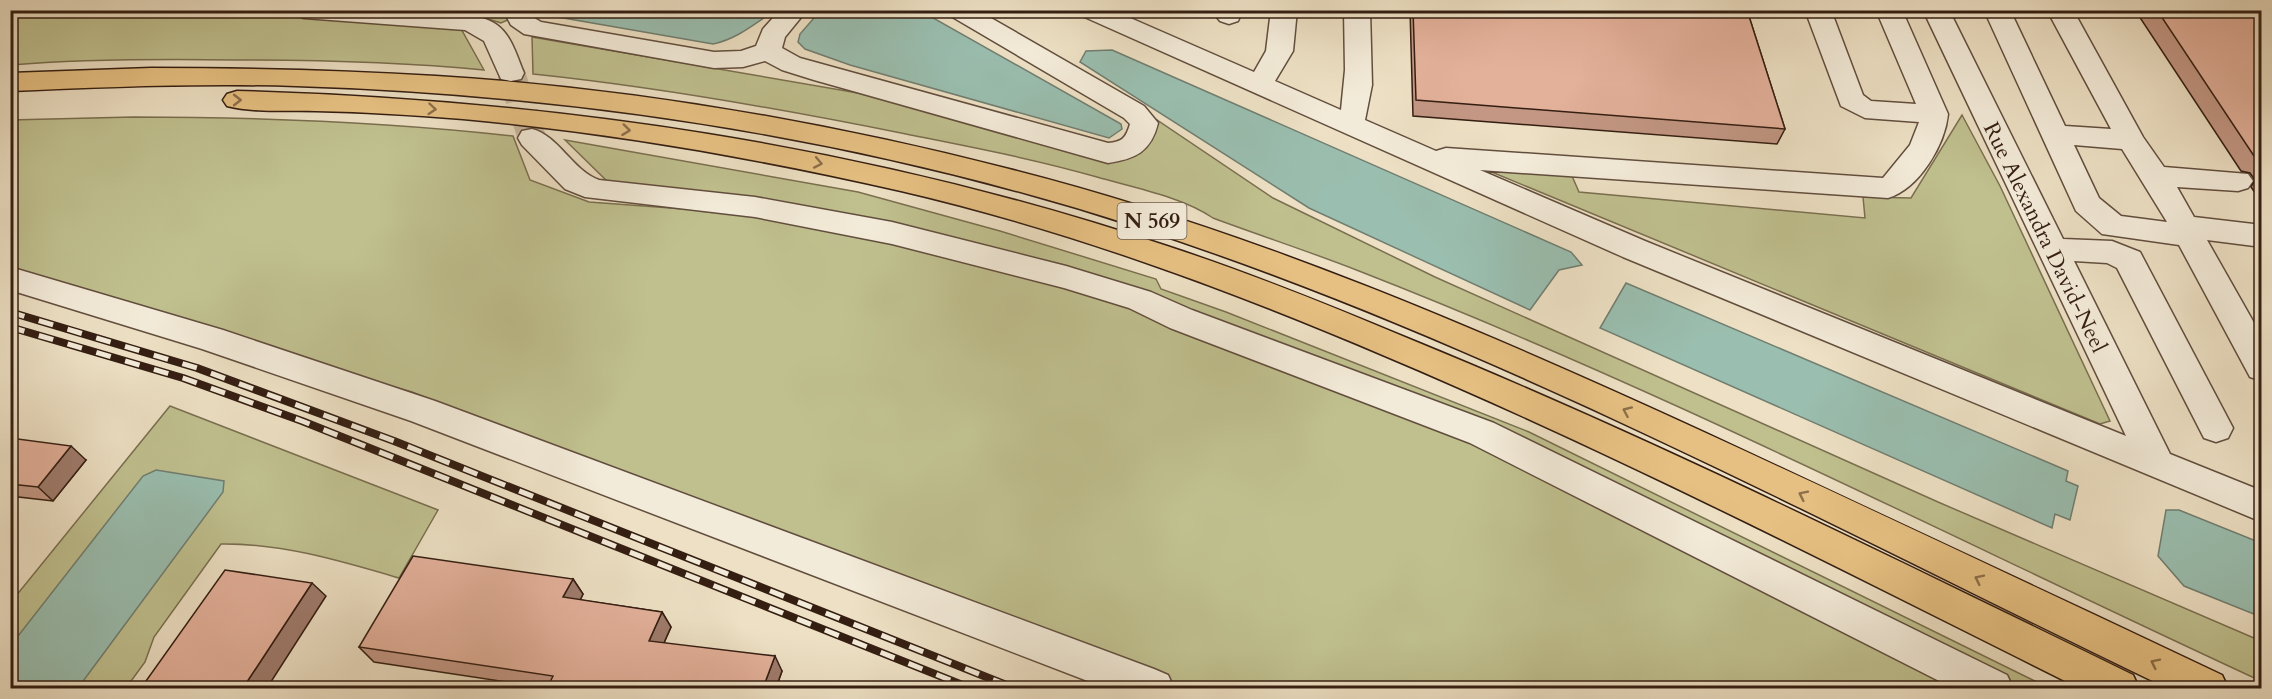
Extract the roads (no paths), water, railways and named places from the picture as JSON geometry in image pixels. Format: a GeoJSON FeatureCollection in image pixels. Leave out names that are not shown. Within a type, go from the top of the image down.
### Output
{"type":"FeatureCollection","features":[{"type":"Feature","properties":{"kind":"highway","name":"N 569"},"geometry":{"type":"LineString","coordinates":[[10,82],[135,78],[287,78],[434,85],[696,114],[856,143],[992,175],[1143,218],[1281,266],[1457,335],[1645,419],[2208,688]]}},
{"type":"Feature","properties":{"kind":"highway","name":"N 569"},"geometry":{"type":"LineString","coordinates":[[10,103],[122,99],[270,100],[412,107],[543,120],[688,137],[977,199],[1127,244],[1214,274],[1444,365],[1631,450],[2119,688]]}},
{"type":"Feature","properties":{"kind":"street"},"geometry":{"type":"LineString","coordinates":[[303,10],[459,21],[480,25],[492,32],[510,73]]}},
{"type":"Feature","properties":{"kind":"street"},"geometry":{"type":"LineString","coordinates":[[768,51],[772,35],[795,10]]}},
{"type":"Feature","properties":{"kind":"street"},"geometry":{"type":"LineString","coordinates":[[492,32],[518,15],[533,28],[714,60],[743,59],[768,51],[791,64],[824,74],[1108,153],[1129,150],[1141,139],[1144,123],[1134,112],[958,10]]}},
{"type":"Feature","properties":{"kind":"street"},"geometry":{"type":"LineString","coordinates":[[1089,10],[1257,86],[1635,249],[2262,507]]}},
{"type":"Feature","properties":{"kind":"street"},"geometry":{"type":"LineString","coordinates":[[1257,86],[1276,63],[1281,51],[1284,10]]}},
{"type":"Feature","properties":{"kind":"street"},"geometry":{"type":"LineString","coordinates":[[1349,126],[1354,116],[1356,90],[1357,10]]}},
{"type":"Feature","properties":{"kind":"street"},"geometry":{"type":"LineString","coordinates":[[1818,10],[1851,100],[1865,109],[1934,114]]}},
{"type":"Feature","properties":{"kind":"street"},"geometry":{"type":"LineString","coordinates":[[1418,155],[1888,188],[1898,184],[1907,171],[1933,128],[1934,114],[1889,10]]}},
{"type":"Feature","properties":{"kind":"street","name":"Rue Alexandra David-Neel"},"geometry":{"type":"LineString","coordinates":[[1936,10],[2157,463]]}},
{"type":"Feature","properties":{"kind":"street"},"geometry":{"type":"LineString","coordinates":[[1996,10],[2087,204],[2113,226],[2262,236]]}},
{"type":"Feature","properties":{"kind":"street"},"geometry":{"type":"LineString","coordinates":[[2060,10],[2131,140],[2155,176],[2262,368]]}},
{"type":"Feature","properties":{"kind":"street"},"geometry":{"type":"LineString","coordinates":[[2053,134],[2131,140]]}},
{"type":"Feature","properties":{"kind":"street"},"geometry":{"type":"LineString","coordinates":[[532,138],[575,182],[595,190],[755,207],[892,233],[1066,277],[1140,300],[1181,319],[1482,433],[1993,688]]}},
{"type":"Feature","properties":{"kind":"street"},"geometry":{"type":"LineString","coordinates":[[2155,176],[2238,181]]}},
{"type":"Feature","properties":{"kind":"street"},"geometry":{"type":"LineString","coordinates":[[2052,249],[2112,252],[2129,260],[2216,428]]}},
{"type":"Feature","properties":{"kind":"street"},"geometry":{"type":"LineString","coordinates":[[10,278],[212,339],[423,411],[1154,688]]}},
{"type":"Feature","properties":{"kind":"tunnel"},"geometry":{"type":"LineString","coordinates":[[511,73],[532,138]]}},
{"type":"Feature","properties":{"kind":"railway"},"geometry":{"type":"LineString","coordinates":[[10,312],[197,368],[394,441],[1014,688]]}},
{"type":"Feature","properties":{"kind":"railway"},"geometry":{"type":"LineString","coordinates":[[10,327],[183,378],[302,421],[970,688]]}}]}
